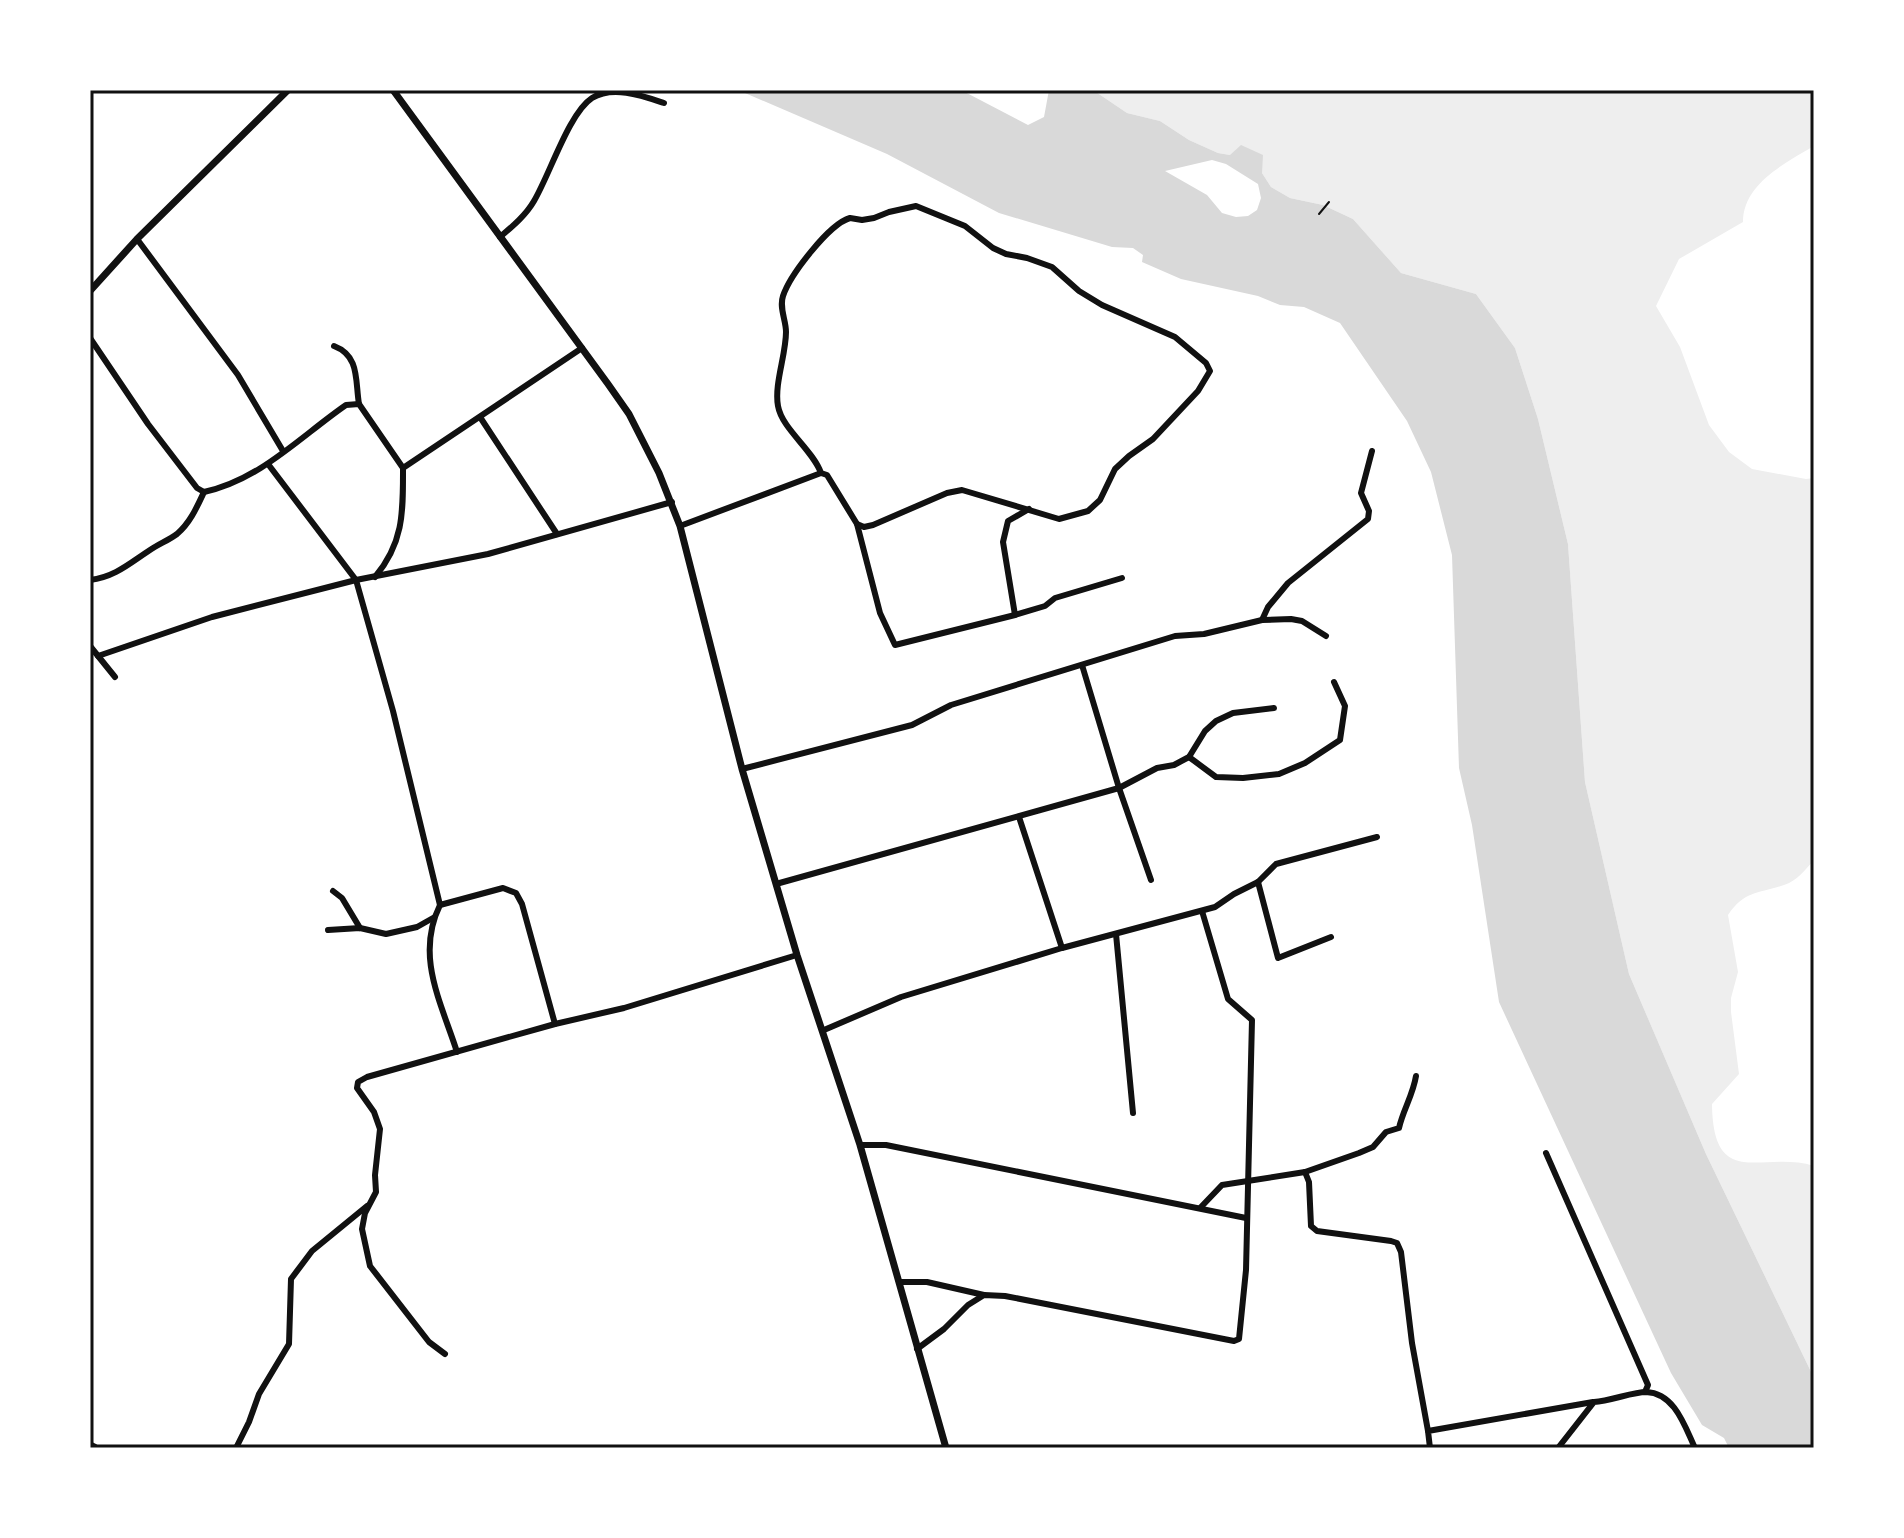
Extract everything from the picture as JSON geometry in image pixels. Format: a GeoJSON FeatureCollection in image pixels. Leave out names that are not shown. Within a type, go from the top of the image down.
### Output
{"type":"FeatureCollection","features":[{"type":"Feature","properties":{"kind":"street"},"geometry":{"type":"LineString","coordinates":[[90,291],[137,239],[288,90]]}},
{"type":"Feature","properties":{"kind":"street"},"geometry":{"type":"LineString","coordinates":[[393,90],[629,414],[672,502],[742,769],[797,955],[860,1145],[946,1448]]}},
{"type":"Feature","properties":{"kind":"street"},"geometry":{"type":"LineString","coordinates":[[500,237],[533,203],[562,147],[571,122],[594,97],[608,93],[636,93],[664,103]]}},
{"type":"Feature","properties":{"kind":"street"},"geometry":{"type":"LineString","coordinates":[[857,524],[864,527],[873,525],[947,493],[962,490],[1059,519],[1088,511],[1100,500],[1115,469],[1153,439],[1198,391],[1210,371],[1206,363],[1175,337],[1102,305],[1079,291],[1052,267],[1006,254],[965,226],[916,206],[874,218],[850,218],[832,227],[792,280],[781,306],[786,336],[780,367],[778,406],[857,524],[880,613],[895,645],[1015,615],[1045,606],[1055,598],[1122,578]]}},
{"type":"Feature","properties":{"kind":"street"},"geometry":{"type":"LineString","coordinates":[[137,239],[238,375],[283,451]]}},
{"type":"Feature","properties":{"kind":"street"},"geometry":{"type":"LineString","coordinates":[[90,338],[148,424],[197,488],[204,492],[223,487],[268,464],[346,405],[359,404]]}},
{"type":"Feature","properties":{"kind":"street"},"geometry":{"type":"LineString","coordinates":[[334,346],[344,350],[353,362],[357,372],[359,404],[403,468],[401,525],[390,558],[374,577]]}},
{"type":"Feature","properties":{"kind":"street"},"geometry":{"type":"LineString","coordinates":[[403,468],[582,348]]}},
{"type":"Feature","properties":{"kind":"street"},"geometry":{"type":"LineString","coordinates":[[480,417],[557,534]]}},
{"type":"Feature","properties":{"kind":"street"},"geometry":{"type":"LineString","coordinates":[[1262,620],[1268,607],[1288,583],[1368,519],[1369,511],[1361,488],[1372,451]]}},
{"type":"Feature","properties":{"kind":"street"},"geometry":{"type":"LineString","coordinates":[[268,464],[356,580],[393,711],[440,905],[433,918],[428,963],[457,1052]]}},
{"type":"Feature","properties":{"kind":"street"},"geometry":{"type":"LineString","coordinates":[[680,526],[821,473]]}},
{"type":"Feature","properties":{"kind":"street"},"geometry":{"type":"LineString","coordinates":[[90,580],[121,571],[177,534],[196,509],[204,492]]}},
{"type":"Feature","properties":{"kind":"street"},"geometry":{"type":"LineString","coordinates":[[98,656],[212,617],[356,580],[488,554],[672,502]]}},
{"type":"Feature","properties":{"kind":"street"},"geometry":{"type":"LineString","coordinates":[[1015,615],[1003,542],[1008,521],[1030,509]]}},
{"type":"Feature","properties":{"kind":"street"},"geometry":{"type":"LineString","coordinates":[[742,769],[912,725],[951,705],[1175,636],[1204,634],[1262,620],[1302,621],[1326,636]]}},
{"type":"Feature","properties":{"kind":"street"},"geometry":{"type":"LineString","coordinates":[[90,646],[115,677]]}},
{"type":"Feature","properties":{"kind":"street"},"geometry":{"type":"LineString","coordinates":[[1082,665],[1151,880]]}},
{"type":"Feature","properties":{"kind":"street"},"geometry":{"type":"LineString","coordinates":[[1189,757],[1216,777],[1279,774],[1305,763],[1340,740],[1345,706],[1334,682]]}},
{"type":"Feature","properties":{"kind":"street"},"geometry":{"type":"LineString","coordinates":[[776,884],[1119,788],[1157,768],[1174,765],[1189,757],[1205,731],[1216,721],[1233,713],[1274,708]]}},
{"type":"Feature","properties":{"kind":"street"},"geometry":{"type":"LineString","coordinates":[[1019,817],[1062,948]]}},
{"type":"Feature","properties":{"kind":"street"},"geometry":{"type":"LineString","coordinates":[[824,1030],[901,997],[1062,948],[1215,907],[1258,882],[1276,864],[1377,837]]}},
{"type":"Feature","properties":{"kind":"street"},"geometry":{"type":"LineString","coordinates":[[1258,882],[1278,958],[1331,937]]}},
{"type":"Feature","properties":{"kind":"street"},"geometry":{"type":"LineString","coordinates":[[440,905],[503,888],[516,893],[522,904],[555,1024]]}},
{"type":"Feature","properties":{"kind":"street"},"geometry":{"type":"LineString","coordinates":[[333,891],[342,898],[360,928]]}},
{"type":"Feature","properties":{"kind":"street"},"geometry":{"type":"LineString","coordinates":[[899,1282],[927,1282],[1234,1341],[1242,1335],[1252,1020],[1228,999],[1202,911]]}},
{"type":"Feature","properties":{"kind":"street"},"geometry":{"type":"LineString","coordinates":[[328,930],[360,928],[386,934],[417,927],[433,918]]}},
{"type":"Feature","properties":{"kind":"street"},"geometry":{"type":"LineString","coordinates":[[1116,934],[1133,1113]]}},
{"type":"Feature","properties":{"kind":"street"},"geometry":{"type":"LineString","coordinates":[[445,1354],[429,1342],[370,1266],[362,1229],[365,1213],[374,1198],[380,1129],[374,1112],[357,1088],[358,1082],[555,1024],[624,1008],[797,955]]}},
{"type":"Feature","properties":{"kind":"street"},"geometry":{"type":"LineString","coordinates":[[1201,1207],[1222,1185],[1305,1172],[1373,1147],[1386,1132],[1399,1128],[1416,1076]]}},
{"type":"Feature","properties":{"kind":"street"},"geometry":{"type":"LineString","coordinates":[[860,1145],[886,1145],[1246,1218]]}},
{"type":"Feature","properties":{"kind":"street"},"geometry":{"type":"LineString","coordinates":[[1546,1153],[1633,1346],[1648,1385],[1645,1392]]}},
{"type":"Feature","properties":{"kind":"street"},"geometry":{"type":"LineString","coordinates":[[1305,1172],[1309,1182],[1311,1226],[1317,1231],[1397,1243],[1401,1252],[1430,1448]]}},
{"type":"Feature","properties":{"kind":"street"},"geometry":{"type":"LineString","coordinates":[[236,1448],[259,1394],[289,1344],[291,1279],[312,1251],[374,1198]]}},
{"type":"Feature","properties":{"kind":"street"},"geometry":{"type":"LineString","coordinates":[[917,1349],[984,1295]]}},
{"type":"Feature","properties":{"kind":"street"},"geometry":{"type":"LineString","coordinates":[[1428,1431],[1645,1392],[1660,1395],[1679,1413],[1695,1448]]}},
{"type":"Feature","properties":{"kind":"street"},"geometry":{"type":"LineString","coordinates":[[1558,1448],[1594,1402]]}},
{"type":"Feature","properties":{"kind":"path"},"geometry":{"type":"LineString","coordinates":[[1319,214],[1329,202]]}},
{"type":"Feature","properties":{"kind":"shaded area"},"geometry":{"type":"Polygon","coordinates":[[[738,90],[961,90],[1028,125],[1044,117],[1049,90],[1093,90],[1127,113],[1160,121],[1189,140],[1218,153],[1230,155],[1241,145],[1263,155],[1262,173],[1271,187],[1290,198],[1323,205],[1353,219],[1401,273],[1476,294],[1515,348],[1538,419],[1568,544],[1585,782],[1629,974],[1706,1154],[1814,1378],[1814,1448],[1729,1448],[1724,1438],[1702,1425],[1671,1373],[1499,1002],[1472,825],[1459,768],[1452,555],[1431,472],[1407,421],[1340,323],[1304,307],[1280,305],[1258,296],[1181,279],[1142,262],[1143,255],[1133,248],[1112,247],[999,213],[887,154],[738,90]],[[1212,160],[1165,171],[1207,195],[1222,213],[1248,216],[1257,210],[1261,198],[1258,184],[1226,164],[1212,160]]]}},
{"type":"Feature","properties":{"kind":"shaded area"},"geometry":{"type":"Polygon","coordinates":[[[1093,90],[1814,90],[1814,146],[1779,167],[1758,186],[1750,196],[1743,222],[1679,259],[1656,306],[1680,347],[1709,425],[1729,452],[1752,469],[1814,478],[1814,860],[1793,881],[1747,897],[1728,915],[1738,972],[1731,998],[1731,1012],[1739,1074],[1712,1104],[1721,1149],[1731,1158],[1744,1162],[1795,1162],[1814,1166],[1814,1378],[1706,1154],[1629,974],[1585,782],[1568,544],[1538,419],[1515,348],[1476,294],[1401,273],[1353,219],[1323,205],[1290,198],[1271,187],[1262,173],[1230,155],[1189,140],[1160,121],[1127,113],[1093,90]]]}}]}
